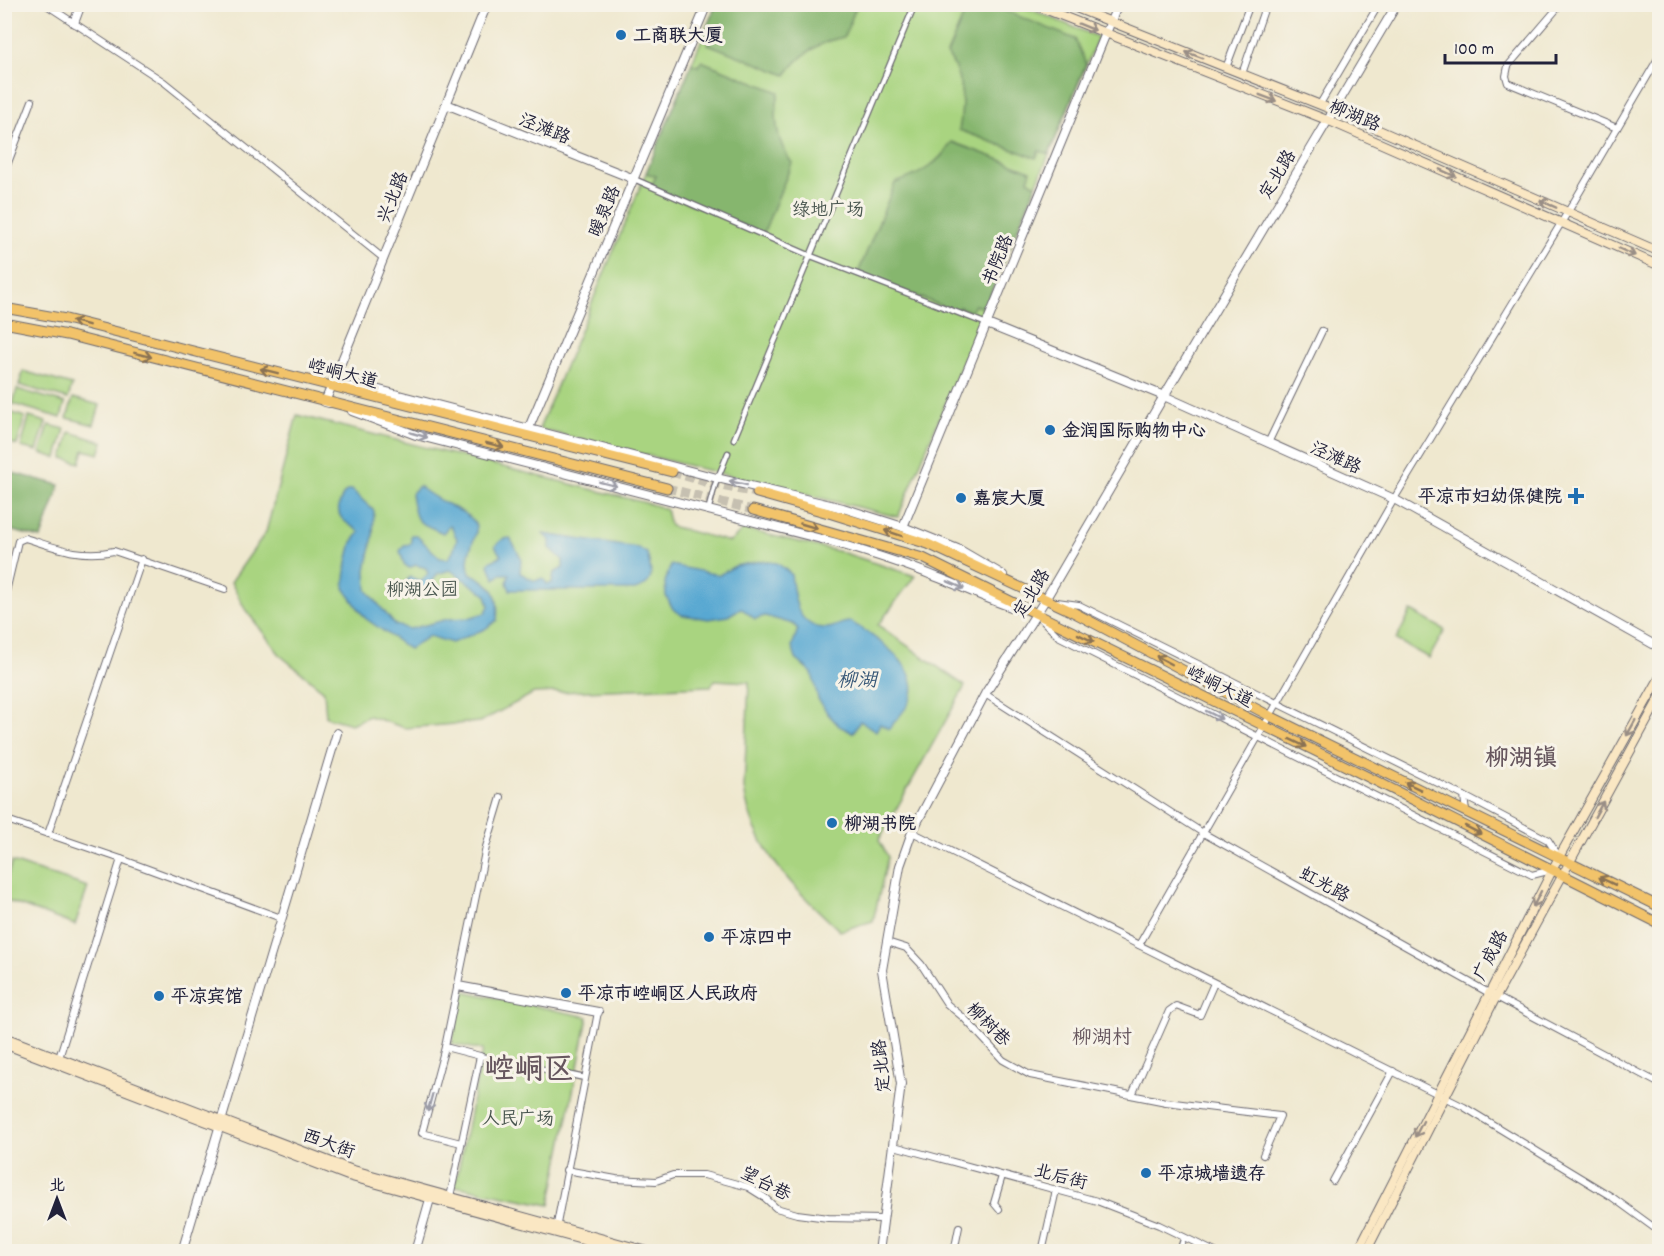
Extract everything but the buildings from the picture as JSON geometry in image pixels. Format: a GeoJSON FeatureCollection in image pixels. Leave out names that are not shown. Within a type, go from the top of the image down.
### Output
{"type":"FeatureCollection","features":[{"type":"Feature","properties":{"kind":"main road","name":"柳湖路"},"geometry":{"type":"LineString","coordinates":[[1032,4],[1327,120],[1659,266]]}},
{"type":"Feature","properties":{"kind":"main road","name":"柳湖路"},"geometry":{"type":"LineString","coordinates":[[1066,4],[1320,104],[1659,252]]}},
{"type":"Feature","properties":{"kind":"main road","name":"崆峒大道"},"geometry":{"type":"LineString","coordinates":[[4,308],[66,319],[672,472]]}},
{"type":"Feature","properties":{"kind":"main road","name":"崆峒大道"},"geometry":{"type":"LineString","coordinates":[[4,323],[67,335],[668,488]]}},
{"type":"Feature","properties":{"kind":"main road","name":"崆峒大道"},"geometry":{"type":"LineString","coordinates":[[757,493],[928,544],[1071,611],[1270,716],[1659,907]]}},
{"type":"Feature","properties":{"kind":"main road","name":"崆峒大道"},"geometry":{"type":"LineString","coordinates":[[753,510],[923,558],[1659,924]]}},
{"type":"Feature","properties":{"kind":"main road","name":"广成路"},"geometry":{"type":"LineString","coordinates":[[1357,1251],[1493,995],[1552,870],[1659,677]]}},
{"type":"Feature","properties":{"kind":"main road","name":"广成路"},"geometry":{"type":"LineString","coordinates":[[1493,995],[1570,863],[1659,697]]}},
{"type":"Feature","properties":{"kind":"main road","name":"西大街"},"geometry":{"type":"LineString","coordinates":[[7,1042],[59,1058],[348,1176],[431,1195],[637,1250],[651,1251]]}},
{"type":"Feature","properties":{"kind":"main road","name":"西大街"},"geometry":{"type":"LineString","coordinates":[[7,1042],[220,1123]]}},
{"type":"Feature","properties":{"kind":"main road","name":"广成路"},"geometry":{"type":"LineString","coordinates":[[1366,1251],[1441,1096]]}},
{"type":"Feature","properties":{"kind":"main road","name":"西大街"},"geometry":{"type":"LineString","coordinates":[[431,1195],[450,1197],[626,1251]]}},
{"type":"Feature","properties":{"kind":"street"},"geometry":{"type":"LineString","coordinates":[[45,4],[164,82],[384,258]]}},
{"type":"Feature","properties":{"kind":"street"},"geometry":{"type":"LineString","coordinates":[[74,23],[81,4]]}},
{"type":"Feature","properties":{"kind":"street","name":"兴北路"},"geometry":{"type":"LineString","coordinates":[[325,402],[487,4]]}},
{"type":"Feature","properties":{"kind":"street","name":"暖泉路"},"geometry":{"type":"LineString","coordinates":[[528,429],[707,4]]}},
{"type":"Feature","properties":{"kind":"street"},"geometry":{"type":"LineString","coordinates":[[734,439],[915,4]]}},
{"type":"Feature","properties":{"kind":"street","name":"书院路"},"geometry":{"type":"LineString","coordinates":[[903,527],[1118,4]]}},
{"type":"Feature","properties":{"kind":"street"},"geometry":{"type":"LineString","coordinates":[[1226,68],[1251,4]]}},
{"type":"Feature","properties":{"kind":"street"},"geometry":{"type":"LineString","coordinates":[[1242,74],[1266,4]]}},
{"type":"Feature","properties":{"kind":"street"},"geometry":{"type":"LineString","coordinates":[[1290,4],[1300,8],[1302,4]]}},
{"type":"Feature","properties":{"kind":"street"},"geometry":{"type":"LineString","coordinates":[[1320,104],[1379,4]]}},
{"type":"Feature","properties":{"kind":"street","name":"定北路"},"geometry":{"type":"LineString","coordinates":[[879,1251],[901,1084],[882,970],[900,866],[912,832],[986,694],[1046,600],[1164,396],[1397,4]]}},
{"type":"Feature","properties":{"kind":"street"},"geometry":{"type":"LineString","coordinates":[[1561,4],[1508,66],[1506,76],[1508,83],[1617,128]]}},
{"type":"Feature","properties":{"kind":"street"},"geometry":{"type":"LineString","coordinates":[[1138,945],[1394,499],[1562,223],[1659,55]]}},
{"type":"Feature","properties":{"kind":"street"},"geometry":{"type":"LineString","coordinates":[[4,173],[33,101]]}},
{"type":"Feature","properties":{"kind":"street","name":"泾滩路"},"geometry":{"type":"LineString","coordinates":[[446,104],[634,179]]}},
{"type":"Feature","properties":{"kind":"street"},"geometry":{"type":"LineString","coordinates":[[634,179],[811,256],[987,324]]}},
{"type":"Feature","properties":{"kind":"street","name":"泾滩路"},"geometry":{"type":"LineString","coordinates":[[987,324],[1164,396],[1394,499],[1659,648]]}},
{"type":"Feature","properties":{"kind":"street"},"geometry":{"type":"LineString","coordinates":[[1268,443],[1322,331]]}},
{"type":"Feature","properties":{"kind":"street"},"geometry":{"type":"LineString","coordinates":[[331,387],[368,387],[717,478],[843,508],[903,527],[960,550],[1046,600],[1079,605],[1464,796],[1548,840],[1559,857]]}},
{"type":"Feature","properties":{"kind":"street"},"geometry":{"type":"LineString","coordinates":[[325,402],[416,435],[884,557],[936,576],[992,601],[1037,614],[1058,636],[1532,875],[1552,870]]}},
{"type":"Feature","properties":{"kind":"street"},"geometry":{"type":"LineString","coordinates":[[708,511],[717,478],[728,453]]}},
{"type":"Feature","properties":{"kind":"street"},"geometry":{"type":"LineString","coordinates":[[4,600],[18,541],[25,538],[76,554],[97,555],[114,551],[225,589]]}},
{"type":"Feature","properties":{"kind":"street"},"geometry":{"type":"LineString","coordinates":[[48,834],[142,560]]}},
{"type":"Feature","properties":{"kind":"street","name":"虹光路"},"geometry":{"type":"LineString","coordinates":[[986,694],[1203,833],[1493,995],[1659,1084]]}},
{"type":"Feature","properties":{"kind":"street"},"geometry":{"type":"LineString","coordinates":[[182,1251],[337,734]]}},
{"type":"Feature","properties":{"kind":"street"},"geometry":{"type":"LineString","coordinates":[[1464,796],[1467,812]]}},
{"type":"Feature","properties":{"kind":"street"},"geometry":{"type":"LineString","coordinates":[[461,1143],[422,1133],[445,1047],[486,847],[501,797]]}},
{"type":"Feature","properties":{"kind":"street"},"geometry":{"type":"LineString","coordinates":[[4,819],[281,918]]}},
{"type":"Feature","properties":{"kind":"street"},"geometry":{"type":"LineString","coordinates":[[912,832],[1464,1107],[1612,1197],[1659,1232]]}},
{"type":"Feature","properties":{"kind":"street"},"geometry":{"type":"LineString","coordinates":[[59,1058],[121,859]]}},
{"type":"Feature","properties":{"kind":"street","name":"柳树巷"},"geometry":{"type":"LineString","coordinates":[[887,942],[906,948],[921,963],[947,1004],[964,1018],[1003,1060],[1030,1075],[1166,1102],[1280,1116],[1263,1155]]}},
{"type":"Feature","properties":{"kind":"street"},"geometry":{"type":"LineString","coordinates":[[1132,1095],[1169,1011],[1176,1006],[1200,1015],[1214,983]]}},
{"type":"Feature","properties":{"kind":"street"},"geometry":{"type":"LineString","coordinates":[[458,986],[598,1012],[556,1229]]}},
{"type":"Feature","properties":{"kind":"street"},"geometry":{"type":"LineString","coordinates":[[4,1057],[7,1042]]}},
{"type":"Feature","properties":{"kind":"street"},"geometry":{"type":"LineString","coordinates":[[445,1047],[585,1078]]}},
{"type":"Feature","properties":{"kind":"street"},"geometry":{"type":"LineString","coordinates":[[450,1197],[480,1056]]}},
{"type":"Feature","properties":{"kind":"street"},"geometry":{"type":"LineString","coordinates":[[1333,1181],[1393,1071]]}},
{"type":"Feature","properties":{"kind":"street","name":"北后街"},"geometry":{"type":"LineString","coordinates":[[894,1146],[1097,1201],[1215,1251]]}},
{"type":"Feature","properties":{"kind":"street","name":"望台巷"},"geometry":{"type":"LineString","coordinates":[[566,1170],[616,1179],[656,1181],[673,1175],[704,1174],[748,1187],[776,1208],[797,1214],[828,1218],[882,1219]]}},
{"type":"Feature","properties":{"kind":"street"},"geometry":{"type":"LineString","coordinates":[[999,1209],[994,1203],[1002,1176]]}},
{"type":"Feature","properties":{"kind":"street"},"geometry":{"type":"LineString","coordinates":[[1042,1251],[1056,1190]]}},
{"type":"Feature","properties":{"kind":"street"},"geometry":{"type":"LineString","coordinates":[[415,1251],[431,1195]]}},
{"type":"Feature","properties":{"kind":"street"},"geometry":{"type":"LineString","coordinates":[[954,1251],[959,1227]]}},
{"type":"Feature","properties":{"kind":"street"},"geometry":{"type":"LineString","coordinates":[[1179,1251],[1184,1237]]}},
{"type":"Feature","properties":{"kind":"street"},"geometry":{"type":"LineString","coordinates":[[4,1249],[15,1251]]}},
{"type":"Feature","properties":{"kind":"green space"},"geometry":{"type":"Polygon","coordinates":[[[716,4],[857,5],[844,37],[826,42],[811,50],[797,61],[786,75],[708,44],[710,38],[703,35],[716,4]]]}},
{"type":"Feature","properties":{"kind":"green space","name":"绿地广场"},"geometry":{"type":"Polygon","coordinates":[[[716,5],[1020,5],[1098,37],[898,517],[539,429],[716,5]]]}},
{"type":"Feature","properties":{"kind":"green space"},"geometry":{"type":"Polygon","coordinates":[[[968,5],[991,5],[1075,39],[1086,64],[1049,154],[1039,151],[1036,158],[959,130],[962,110],[960,81],[947,54],[968,5]]]}},
{"type":"Feature","properties":{"kind":"green space"},"geometry":{"type":"Polygon","coordinates":[[[701,61],[779,92],[776,111],[778,129],[783,147],[792,163],[763,234],[651,187],[656,176],[646,173],[692,64],[698,66],[701,61]]]}},
{"type":"Feature","properties":{"kind":"green space"},"geometry":{"type":"Polygon","coordinates":[[[952,142],[1031,171],[1028,180],[1036,185],[984,309],[975,305],[971,312],[960,307],[957,312],[858,273],[895,183],[928,168],[941,157],[952,142]]]}},
{"type":"Feature","properties":{"kind":"green space"},"geometry":{"type":"Polygon","coordinates":[[[23,371],[72,385],[68,399],[19,385],[23,371]]]}},
{"type":"Feature","properties":{"kind":"green space"},"geometry":{"type":"Polygon","coordinates":[[[17,389],[65,403],[61,418],[13,404],[17,389]]]}},
{"type":"Feature","properties":{"kind":"green space"},"geometry":{"type":"Polygon","coordinates":[[[73,398],[100,405],[94,425],[67,418],[73,398]]]}},
{"type":"Feature","properties":{"kind":"green space"},"geometry":{"type":"Polygon","coordinates":[[[9,412],[25,417],[17,445],[5,441],[5,427],[9,412]]]}},
{"type":"Feature","properties":{"kind":"green space","name":"柳湖公园"},"geometry":{"type":"Polygon","coordinates":[[[297,415],[654,505],[666,509],[670,526],[730,542],[744,529],[841,552],[915,576],[878,625],[965,686],[879,840],[888,857],[873,921],[840,931],[793,885],[779,868],[756,831],[744,788],[749,682],[715,680],[711,686],[534,693],[480,722],[405,728],[369,716],[351,724],[326,717],[324,691],[281,656],[245,609],[231,582],[266,532],[297,415]]]}},
{"type":"Feature","properties":{"kind":"green space"},"geometry":{"type":"Polygon","coordinates":[[[29,417],[46,422],[37,451],[21,447],[29,417]]]}},
{"type":"Feature","properties":{"kind":"green space"},"geometry":{"type":"Polygon","coordinates":[[[49,425],[65,429],[57,458],[40,453],[49,425]]]}},
{"type":"Feature","properties":{"kind":"green space"},"geometry":{"type":"Polygon","coordinates":[[[70,432],[103,442],[99,454],[84,450],[80,463],[63,458],[70,432]]]}},
{"type":"Feature","properties":{"kind":"green space"},"geometry":{"type":"Polygon","coordinates":[[[5,471],[60,485],[41,538],[5,529],[5,471]]]}},
{"type":"Feature","properties":{"kind":"green space"},"geometry":{"type":"Polygon","coordinates":[[[1411,611],[1445,630],[1429,658],[1396,640],[1411,611]]]}},
{"type":"Feature","properties":{"kind":"green space"},"geometry":{"type":"Polygon","coordinates":[[[12,862],[88,887],[75,925],[5,900],[5,884],[12,862]]]}},
{"type":"Feature","properties":{"kind":"green space","name":"人民广场"},"geometry":{"type":"Polygon","coordinates":[[[463,991],[588,1017],[550,1205],[455,1186],[483,1050],[452,1044],[463,991]]]}},
{"type":"Feature","properties":{"kind":"water"},"geometry":{"type":"Polygon","coordinates":[[[419,486],[463,512],[475,524],[475,536],[468,558],[470,573],[484,581],[493,590],[498,611],[497,620],[485,629],[452,643],[429,636],[409,649],[365,618],[344,588],[352,542],[360,532],[343,520],[339,508],[344,494],[352,490],[374,511],[373,537],[366,570],[367,590],[395,625],[410,629],[448,619],[468,618],[485,613],[489,606],[486,595],[450,570],[437,574],[427,591],[417,597],[408,594],[404,584],[410,577],[421,581],[428,574],[426,568],[416,565],[409,568],[404,564],[400,551],[404,545],[411,544],[411,535],[416,535],[440,558],[448,559],[457,539],[450,525],[443,533],[422,523],[416,517],[411,494],[419,486]]]}},
{"type":"Feature","properties":{"kind":"water"},"geometry":{"type":"Polygon","coordinates":[[[543,534],[638,548],[647,553],[651,571],[650,580],[635,590],[510,590],[507,583],[509,574],[501,574],[495,579],[488,563],[501,556],[495,546],[503,539],[510,538],[521,558],[520,573],[535,581],[543,578],[547,584],[552,583],[554,573],[563,568],[563,560],[550,548],[550,540],[543,534]]]}},
{"type":"Feature","properties":{"kind":"water","name":"柳湖"},"geometry":{"type":"Polygon","coordinates":[[[761,561],[777,563],[791,574],[796,602],[803,618],[809,623],[817,627],[828,628],[851,622],[885,645],[905,666],[911,678],[913,690],[909,703],[889,729],[880,724],[876,731],[860,721],[853,733],[839,726],[828,714],[818,699],[812,673],[796,659],[792,646],[798,629],[793,624],[765,616],[755,619],[741,608],[728,616],[709,619],[682,615],[673,609],[666,596],[665,582],[671,565],[719,575],[735,566],[761,561]]]}},
{"type":"Feature","properties":{"kind":"tunnel"},"geometry":{"type":"LineString","coordinates":[[672,472],[715,485],[757,493]]}},
{"type":"Feature","properties":{"kind":"tunnel"},"geometry":{"type":"LineString","coordinates":[[667,488],[753,510]]}},
{"type":"Feature","properties":{"kind":"place","name":"工商联大厦"},"geometry":{"type":"Point","coordinates":[621,35]}},
{"type":"Feature","properties":{"kind":"place","name":"金润国际购物中心"},"geometry":{"type":"Point","coordinates":[1050,430]}},
{"type":"Feature","properties":{"kind":"place","name":"平凉市妇幼保健院"},"geometry":{"type":"Point","coordinates":[1576,496]}},
{"type":"Feature","properties":{"kind":"place","name":"嘉宸大厦"},"geometry":{"type":"Point","coordinates":[961,498]}},
{"type":"Feature","properties":{"kind":"place","name":"柳湖书院"},"geometry":{"type":"Point","coordinates":[832,823]}},
{"type":"Feature","properties":{"kind":"place","name":"平凉四中"},"geometry":{"type":"Point","coordinates":[709,937]}},
{"type":"Feature","properties":{"kind":"place","name":"平凉市崆峒区人民政府"},"geometry":{"type":"Point","coordinates":[566,993]}},
{"type":"Feature","properties":{"kind":"place","name":"平凉宾馆"},"geometry":{"type":"Point","coordinates":[159,996]}},
{"type":"Feature","properties":{"kind":"place","name":"平凉城墙遗存"},"geometry":{"type":"Point","coordinates":[1146,1173]}},
{"type":"Feature","properties":{"kind":"district","name":"柳湖镇"},"geometry":{"type":"Point","coordinates":[1521,757]}},
{"type":"Feature","properties":{"kind":"district","name":"柳湖村"},"geometry":{"type":"Point","coordinates":[1102,1036]}},
{"type":"Feature","properties":{"kind":"district","name":"崆峒区"},"geometry":{"type":"Point","coordinates":[529,1068]}}]}
